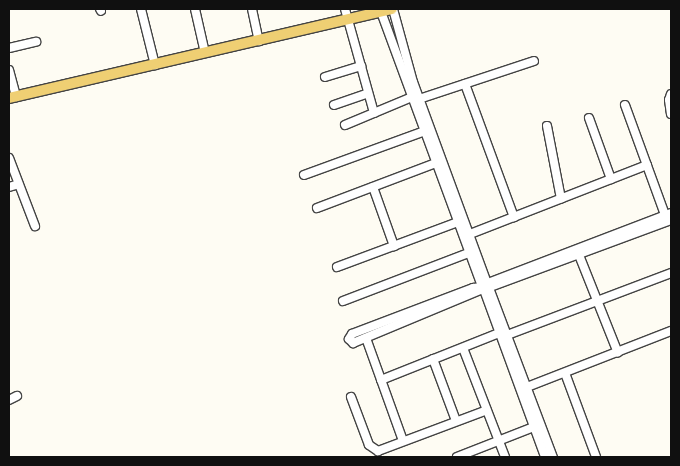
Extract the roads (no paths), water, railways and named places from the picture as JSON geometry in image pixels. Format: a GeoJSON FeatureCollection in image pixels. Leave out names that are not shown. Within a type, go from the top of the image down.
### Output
{"type":"FeatureCollection","features":[{"type":"Feature","properties":{"kind":"main road"},"geometry":{"type":"LineString","coordinates":[[12,98],[259,41],[346,14],[392,9]]}},
{"type":"Feature","properties":{"kind":"street"},"geometry":{"type":"LineString","coordinates":[[141,9],[155,65]]}},
{"type":"Feature","properties":{"kind":"street"},"geometry":{"type":"LineString","coordinates":[[195,9],[205,53]]}},
{"type":"Feature","properties":{"kind":"street"},"geometry":{"type":"LineString","coordinates":[[252,9],[259,41]]}},
{"type":"Feature","properties":{"kind":"street"},"geometry":{"type":"LineString","coordinates":[[392,9],[425,131],[469,253],[485,287],[503,334],[544,457]]}},
{"type":"Feature","properties":{"kind":"street"},"geometry":{"type":"LineString","coordinates":[[380,10],[470,234],[485,287]]}},
{"type":"Feature","properties":{"kind":"street"},"geometry":{"type":"LineString","coordinates":[[346,14],[374,113]]}},
{"type":"Feature","properties":{"kind":"street"},"geometry":{"type":"LineString","coordinates":[[9,48],[36,42]]}},
{"type":"Feature","properties":{"kind":"street"},"geometry":{"type":"LineString","coordinates":[[345,125],[416,98],[534,61]]}},
{"type":"Feature","properties":{"kind":"street"},"geometry":{"type":"LineString","coordinates":[[325,77],[361,66]]}},
{"type":"Feature","properties":{"kind":"street"},"geometry":{"type":"LineString","coordinates":[[9,70],[12,98]]}},
{"type":"Feature","properties":{"kind":"street"},"geometry":{"type":"LineString","coordinates":[[465,84],[514,217]]}},
{"type":"Feature","properties":{"kind":"street"},"geometry":{"type":"LineString","coordinates":[[334,105],[368,93]]}},
{"type":"Feature","properties":{"kind":"street"},"geometry":{"type":"LineString","coordinates":[[671,94],[669,100],[671,114]]}},
{"type":"Feature","properties":{"kind":"street"},"geometry":{"type":"LineString","coordinates":[[625,105],[647,165],[669,216]]}},
{"type":"Feature","properties":{"kind":"street"},"geometry":{"type":"LineString","coordinates":[[589,118],[611,179]]}},
{"type":"Feature","properties":{"kind":"street"},"geometry":{"type":"LineString","coordinates":[[547,126],[561,199]]}},
{"type":"Feature","properties":{"kind":"street"},"geometry":{"type":"LineString","coordinates":[[304,175],[425,131]]}},
{"type":"Feature","properties":{"kind":"street"},"geometry":{"type":"LineString","coordinates":[[9,158],[35,226]]}},
{"type":"Feature","properties":{"kind":"street"},"geometry":{"type":"LineString","coordinates":[[317,208],[436,163]]}},
{"type":"Feature","properties":{"kind":"street"},"geometry":{"type":"LineString","coordinates":[[470,234],[647,165]]}},
{"type":"Feature","properties":{"kind":"street"},"geometry":{"type":"LineString","coordinates":[[9,187],[19,184]]}},
{"type":"Feature","properties":{"kind":"street"},"geometry":{"type":"LineString","coordinates":[[373,187],[394,246]]}},
{"type":"Feature","properties":{"kind":"street"},"geometry":{"type":"LineString","coordinates":[[669,216],[485,287],[353,343],[349,339],[352,334],[485,287],[579,256],[669,216]]}},
{"type":"Feature","properties":{"kind":"street"},"geometry":{"type":"LineString","coordinates":[[337,267],[458,222]]}},
{"type":"Feature","properties":{"kind":"street"},"geometry":{"type":"LineString","coordinates":[[343,301],[469,253]]}},
{"type":"Feature","properties":{"kind":"street"},"geometry":{"type":"LineString","coordinates":[[579,256],[618,353]]}},
{"type":"Feature","properties":{"kind":"street"},"geometry":{"type":"LineString","coordinates":[[381,380],[433,359],[671,273]]}},
{"type":"Feature","properties":{"kind":"street"},"geometry":{"type":"LineString","coordinates":[[527,387],[671,331]]}},
{"type":"Feature","properties":{"kind":"street"},"geometry":{"type":"LineString","coordinates":[[503,334],[527,387],[553,457]]}},
{"type":"Feature","properties":{"kind":"street"},"geometry":{"type":"LineString","coordinates":[[366,338],[404,441]]}},
{"type":"Feature","properties":{"kind":"street"},"geometry":{"type":"LineString","coordinates":[[463,348],[505,457]]}},
{"type":"Feature","properties":{"kind":"street"},"geometry":{"type":"LineString","coordinates":[[433,359],[456,421]]}},
{"type":"Feature","properties":{"kind":"street"},"geometry":{"type":"LineString","coordinates":[[565,373],[596,457]]}},
{"type":"Feature","properties":{"kind":"street"},"geometry":{"type":"LineString","coordinates":[[9,400],[17,396]]}},
{"type":"Feature","properties":{"kind":"street"},"geometry":{"type":"LineString","coordinates":[[351,397],[372,449],[378,451],[487,410]]}},
{"type":"Feature","properties":{"kind":"street"},"geometry":{"type":"LineString","coordinates":[[457,457],[468,455],[534,427]]}}]}
